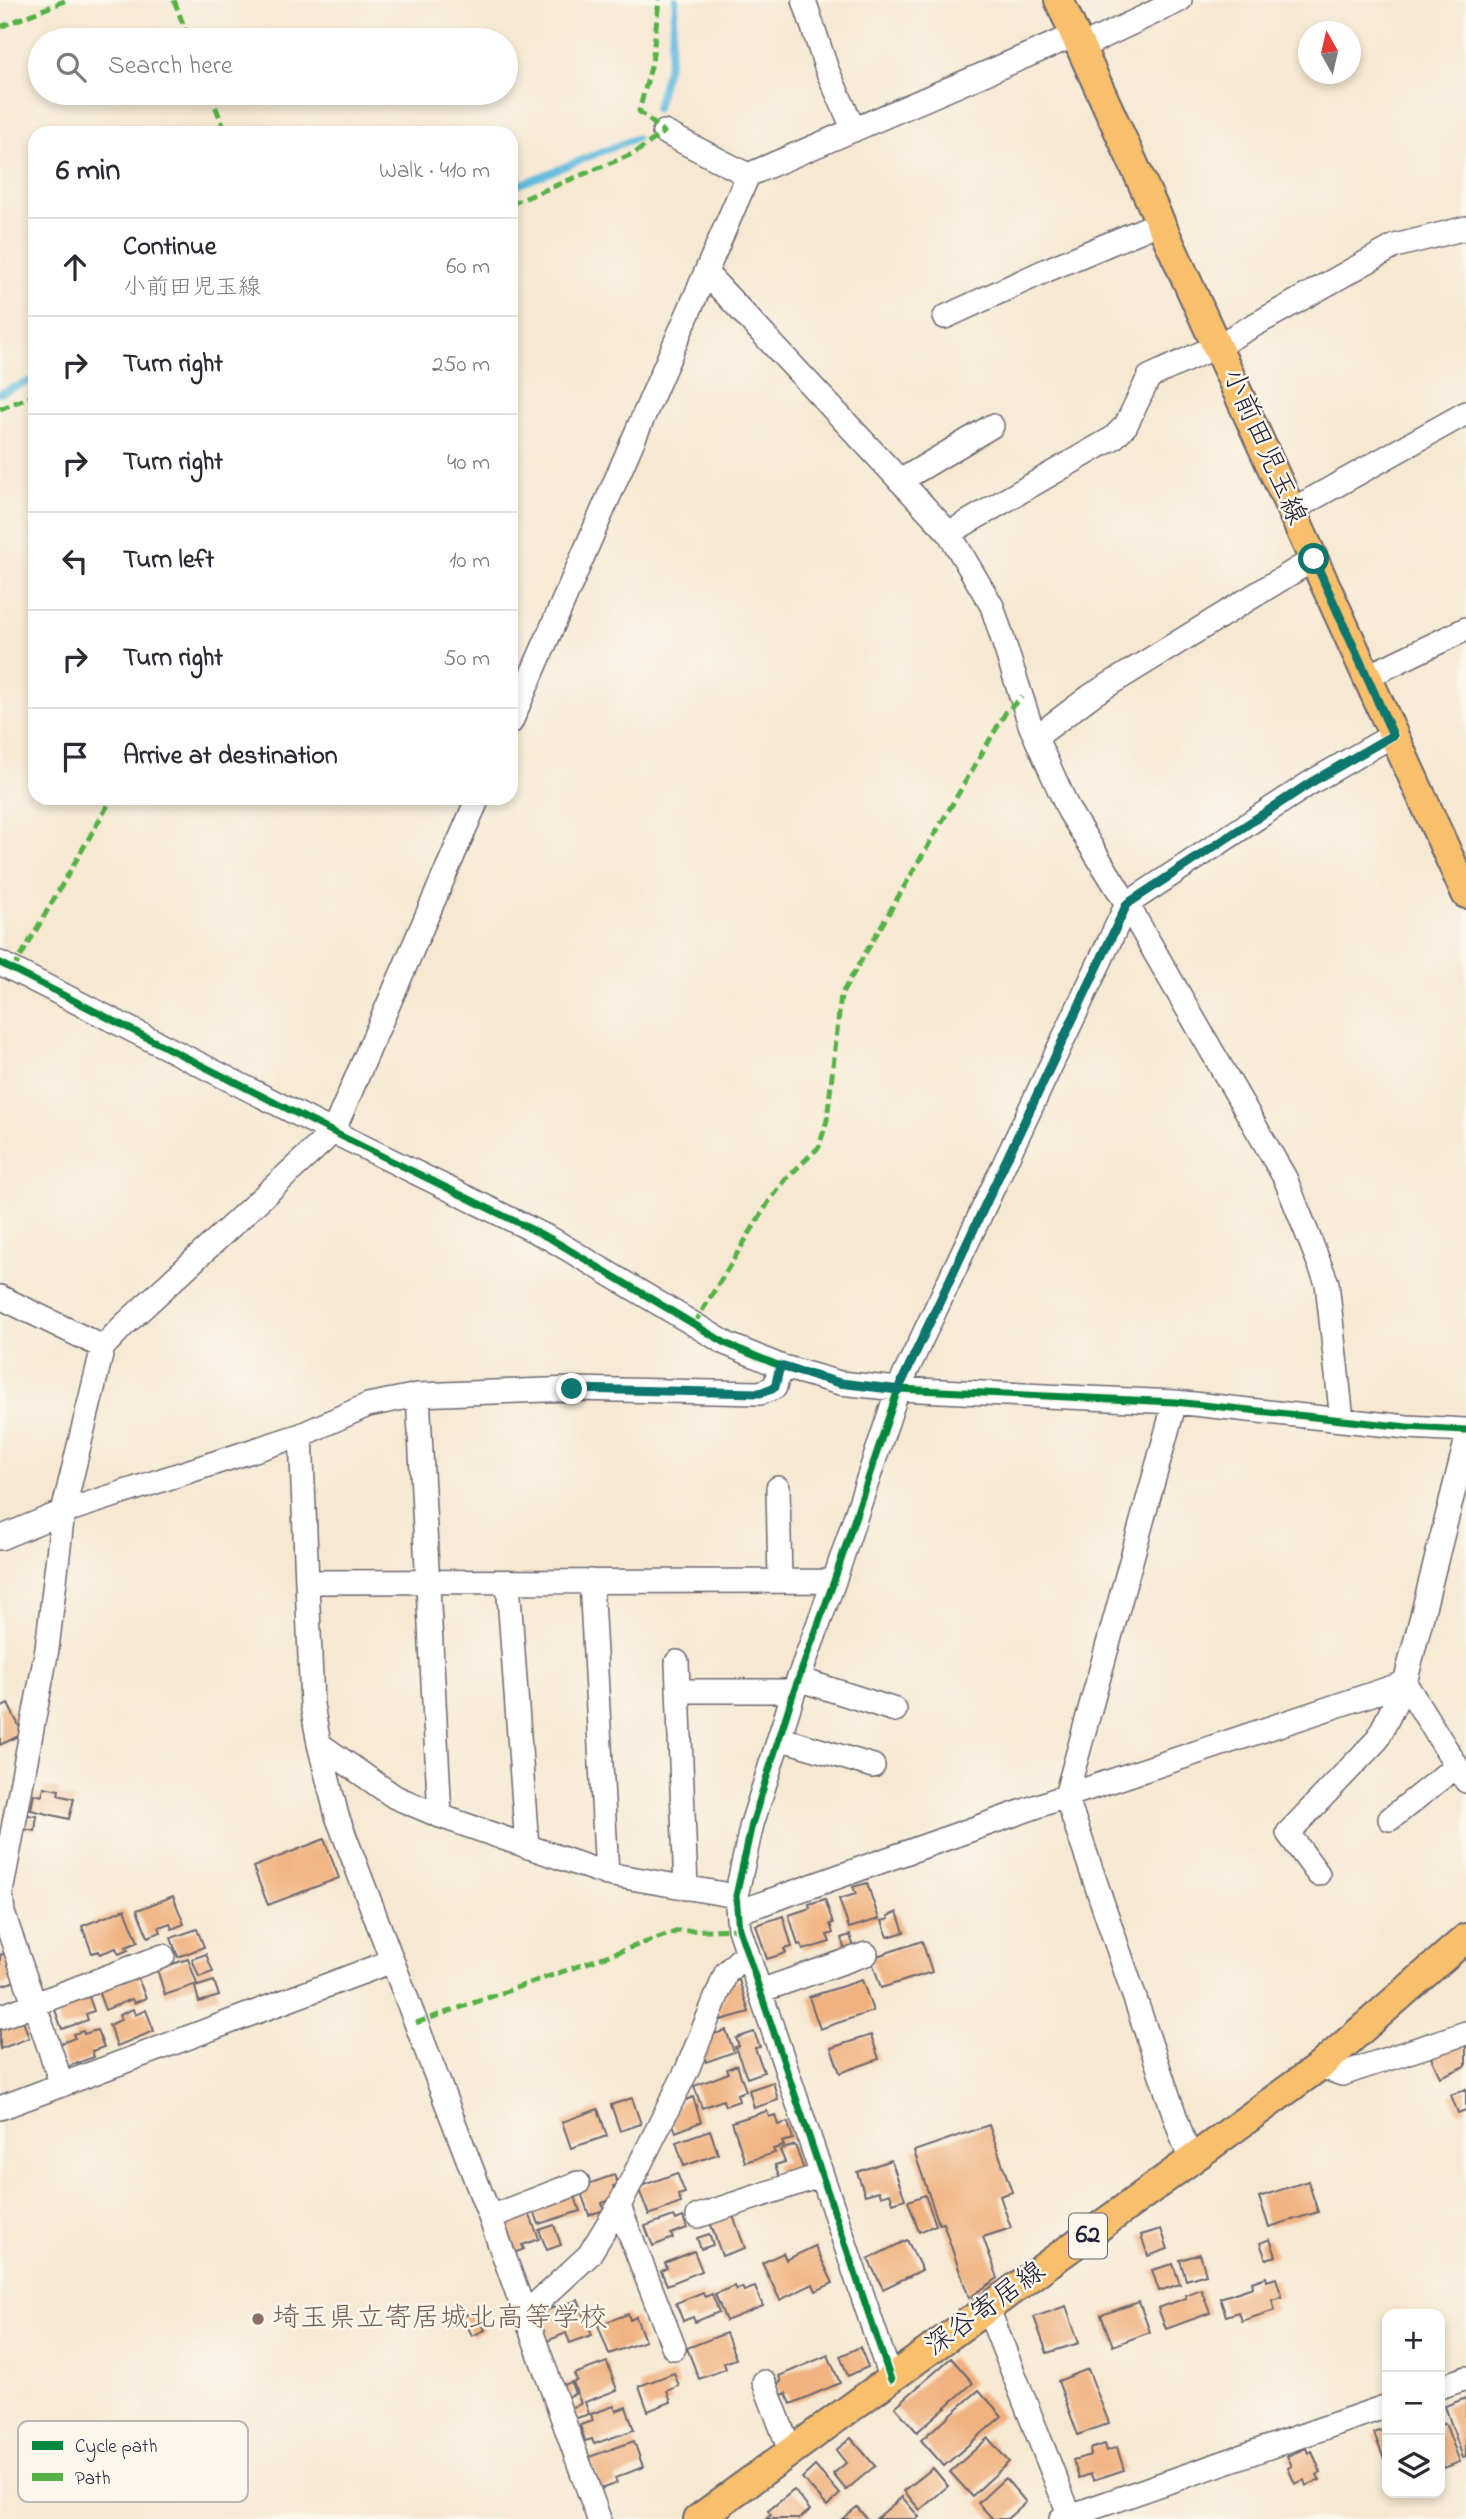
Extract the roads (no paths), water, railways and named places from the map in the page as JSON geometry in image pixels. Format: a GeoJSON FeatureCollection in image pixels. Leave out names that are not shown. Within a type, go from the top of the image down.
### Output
{"type":"FeatureCollection","features":[{"type":"Feature","properties":{"kind":"main road","name":"小前田児玉線"},"geometry":{"type":"LineString","coordinates":[[1059,0],[1466,894]]}},
{"type":"Feature","properties":{"kind":"main road","name":"深谷寄居線"},"geometry":{"type":"LineString","coordinates":[[698,2519],[1320,2066],[1466,1938]]}},
{"type":"Feature","properties":{"kind":"street"},"geometry":{"type":"LineString","coordinates":[[804,0],[827,70],[853,130]]}},
{"type":"Feature","properties":{"kind":"street"},"geometry":{"type":"LineString","coordinates":[[518,706],[748,175],[853,130],[1180,0]]}},
{"type":"Feature","properties":{"kind":"street"},"geometry":{"type":"LineString","coordinates":[[664,132],[748,175]]}},
{"type":"Feature","properties":{"kind":"street"},"geometry":{"type":"LineString","coordinates":[[945,317],[1161,222]]}},
{"type":"Feature","properties":{"kind":"street"},"geometry":{"type":"LineString","coordinates":[[950,533],[1113,438],[1126,425],[1149,377],[1217,346],[1395,246],[1466,228]]}},
{"type":"Feature","properties":{"kind":"street"},"geometry":{"type":"LineString","coordinates":[[706,273],[950,533],[992,606],[1036,737],[1069,811],[1127,904],[1285,1178],[1326,1283],[1342,1420]]}},
{"type":"Feature","properties":{"kind":"street"},"geometry":{"type":"LineString","coordinates":[[1292,510],[1466,413]]}},
{"type":"Feature","properties":{"kind":"street"},"geometry":{"type":"LineString","coordinates":[[900,481],[992,426]]}},
{"type":"Feature","properties":{"kind":"street"},"geometry":{"type":"LineString","coordinates":[[1036,737],[1092,695],[1314,559]]}},
{"type":"Feature","properties":{"kind":"street"},"geometry":{"type":"LineString","coordinates":[[1366,677],[1466,629]]}},
{"type":"Feature","properties":{"kind":"street"},"geometry":{"type":"LineString","coordinates":[[891,2380],[739,1929],[737,1904],[752,1824],[796,1685],[898,1390],[1127,904],[1310,783],[1393,735]]}},
{"type":"Feature","properties":{"kind":"street"},"geometry":{"type":"LineString","coordinates":[[62,2085],[34,2005],[6,1944],[1,1892],[47,1649],[63,1512],[103,1348],[123,1326],[333,1132],[475,805]]}},
{"type":"Feature","properties":{"kind":"street"},"geometry":{"type":"LineString","coordinates":[[0,963],[551,1239],[727,1344],[780,1366],[840,1383],[898,1390],[1175,1402],[1407,1427],[1466,1430]]}},
{"type":"Feature","properties":{"kind":"street"},"geometry":{"type":"LineString","coordinates":[[0,1297],[103,1348]]}},
{"type":"Feature","properties":{"kind":"street"},"geometry":{"type":"LineString","coordinates":[[0,1538],[63,1512],[301,1435],[368,1405],[418,1395],[572,1389],[760,1393],[775,1387],[780,1366]]}},
{"type":"Feature","properties":{"kind":"street"},"geometry":{"type":"LineString","coordinates":[[418,1395],[440,1816]]}},
{"type":"Feature","properties":{"kind":"street"},"geometry":{"type":"LineString","coordinates":[[1175,1402],[1066,1796],[1190,2160]]}},
{"type":"Feature","properties":{"kind":"street"},"geometry":{"type":"LineString","coordinates":[[301,1435],[312,1705],[337,1816],[490,2217],[599,2519]]}},
{"type":"Feature","properties":{"kind":"street"},"geometry":{"type":"LineString","coordinates":[[1318,1874],[1288,1833],[1377,1740],[1405,1683],[1466,1442]]}},
{"type":"Feature","properties":{"kind":"street"},"geometry":{"type":"LineString","coordinates":[[778,1488],[780,1581]]}},
{"type":"Feature","properties":{"kind":"street"},"geometry":{"type":"LineString","coordinates":[[591,1581],[607,1874]]}},
{"type":"Feature","properties":{"kind":"street"},"geometry":{"type":"LineString","coordinates":[[308,1582],[834,1581]]}},
{"type":"Feature","properties":{"kind":"street"},"geometry":{"type":"LineString","coordinates":[[508,1582],[527,1847]]}},
{"type":"Feature","properties":{"kind":"street"},"geometry":{"type":"LineString","coordinates":[[677,1662],[686,1888]]}},
{"type":"Feature","properties":{"kind":"street"},"geometry":{"type":"LineString","coordinates":[[319,1744],[395,1797],[440,1816],[607,1874],[686,1888],[737,1904],[1405,1683]]}},
{"type":"Feature","properties":{"kind":"street"},"geometry":{"type":"LineString","coordinates":[[1390,1819],[1461,1774],[1405,1683]]}},
{"type":"Feature","properties":{"kind":"street"},"geometry":{"type":"LineString","coordinates":[[678,1691],[796,1685],[895,1710]]}},
{"type":"Feature","properties":{"kind":"street"},"geometry":{"type":"LineString","coordinates":[[779,1738],[873,1766]]}},
{"type":"Feature","properties":{"kind":"street"},"geometry":{"type":"LineString","coordinates":[[525,2314],[589,2255],[619,2206],[687,2070],[726,1973],[747,1952]]}},
{"type":"Feature","properties":{"kind":"street"},"geometry":{"type":"LineString","coordinates":[[760,1992],[866,1954]]}},
{"type":"Feature","properties":{"kind":"street"},"geometry":{"type":"LineString","coordinates":[[0,2017],[163,1956]]}},
{"type":"Feature","properties":{"kind":"street"},"geometry":{"type":"LineString","coordinates":[[0,2108],[392,1961]]}},
{"type":"Feature","properties":{"kind":"street"},"geometry":{"type":"LineString","coordinates":[[1320,2066],[1342,2074],[1466,2032]]}},
{"type":"Feature","properties":{"kind":"street"},"geometry":{"type":"LineString","coordinates":[[698,2216],[822,2175]]}},
{"type":"Feature","properties":{"kind":"street"},"geometry":{"type":"LineString","coordinates":[[490,2217],[578,2183]]}},
{"type":"Feature","properties":{"kind":"street"},"geometry":{"type":"LineString","coordinates":[[619,2206],[674,2348]]}},
{"type":"Feature","properties":{"kind":"street"},"geometry":{"type":"LineString","coordinates":[[988,2309],[1068,2518],[1382,2408]]}},
{"type":"Feature","properties":{"kind":"street"},"geometry":{"type":"LineString","coordinates":[[1445,2385],[1466,2378]]}},
{"type":"Feature","properties":{"kind":"street"},"geometry":{"type":"LineString","coordinates":[[764,2382],[791,2453]]}},
{"type":"Feature","properties":{"kind":"waterway"},"geometry":{"type":"LineString","coordinates":[[656,109],[669,62],[676,0]]}},
{"type":"Feature","properties":{"kind":"waterway"},"geometry":{"type":"LineString","coordinates":[[518,185],[636,138]]}},
{"type":"Feature","properties":{"kind":"waterway"},"geometry":{"type":"LineString","coordinates":[[0,393],[28,382]]}},
{"type":"Feature","properties":{"kind":"place","name":"埼玉県立寄居城北高等学校"},"geometry":{"type":"Point","coordinates":[258,2319]}}]}
